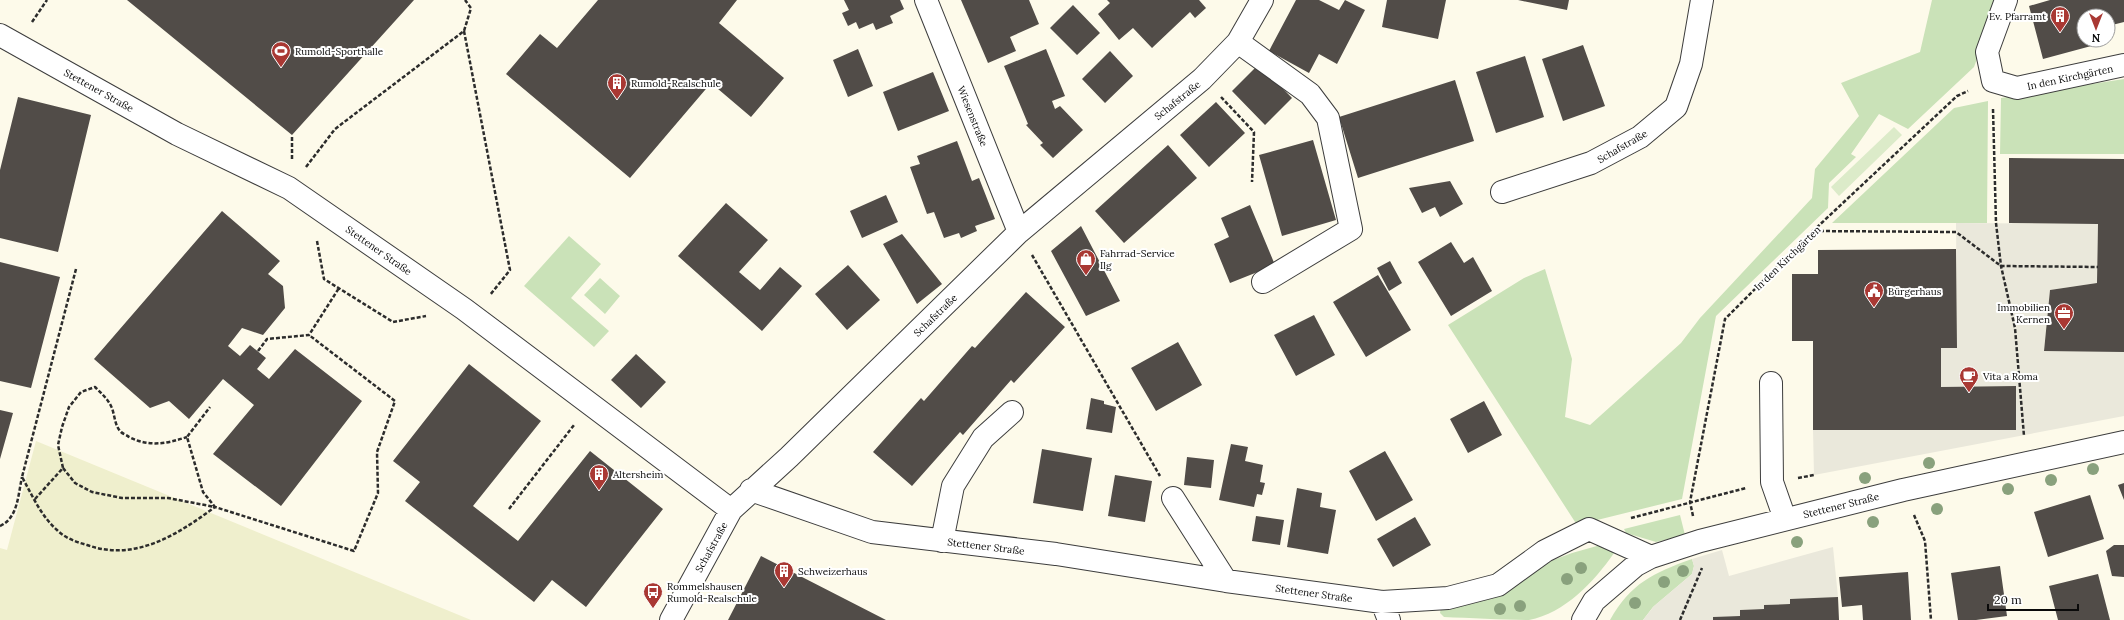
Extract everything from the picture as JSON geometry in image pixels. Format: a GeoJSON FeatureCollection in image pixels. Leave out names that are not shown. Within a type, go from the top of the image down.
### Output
{"type":"FeatureCollection","features":[{"type":"Feature","properties":{"kind":"street","name":"Wiesenstraße"},"geometry":{"type":"LineString","coordinates":[[926,0],[1019,232]]}},
{"type":"Feature","properties":{"kind":"street","name":"Schafstraße"},"geometry":{"type":"LineString","coordinates":[[671,620],[731,510],[751,490],[789,457],[1019,232],[1202,78],[1238,42],[1262,0]]}},
{"type":"Feature","properties":{"kind":"street","name":"Schafstraße"},"geometry":{"type":"LineString","coordinates":[[1502,192],[1591,163],[1640,137],[1676,107],[1691,64],[1702,0]]}},
{"type":"Feature","properties":{"kind":"street"},"geometry":{"type":"LineString","coordinates":[[1993,81],[1987,52],[2006,0]]}},
{"type":"Feature","properties":{"kind":"street","name":"Stettener Straße"},"geometry":{"type":"LineString","coordinates":[[0,34],[177,134],[289,188],[468,313],[731,510]]}},
{"type":"Feature","properties":{"kind":"street"},"geometry":{"type":"LineString","coordinates":[[1238,42],[1310,94],[1328,118],[1351,229],[1263,282]]}},
{"type":"Feature","properties":{"kind":"street","name":"In den Kirchgärten"},"geometry":{"type":"LineString","coordinates":[[1993,81],[2017,88],[2124,65]]}},
{"type":"Feature","properties":{"kind":"street"},"geometry":{"type":"LineString","coordinates":[[1771,383],[1772,482],[1785,519]]}},
{"type":"Feature","properties":{"kind":"street"},"geometry":{"type":"LineString","coordinates":[[942,541],[953,486],[983,438],[1012,412]]}},
{"type":"Feature","properties":{"kind":"street","name":"Stettener Straße"},"geometry":{"type":"LineString","coordinates":[[1583,620],[1594,601],[1636,565],[1651,557],[1700,541],[1902,490],[2028,464],[2124,442]]}},
{"type":"Feature","properties":{"kind":"street","name":"Stettener Straße"},"geometry":{"type":"LineString","coordinates":[[751,490],[872,532],[1056,554],[1226,581],[1386,611],[1448,598],[1498,585],[1540,545],[1589,529]]}},
{"type":"Feature","properties":{"kind":"street"},"geometry":{"type":"LineString","coordinates":[[1173,498],[1226,581]]}},
{"type":"Feature","properties":{"kind":"street"},"geometry":{"type":"LineString","coordinates":[[1589,529],[1651,557]]}},
{"type":"Feature","properties":{"kind":"path"},"geometry":{"type":"LineString","coordinates":[[310,203],[324,279],[393,322],[468,313],[510,270],[464,31],[471,8],[465,0]]}},
{"type":"Feature","properties":{"kind":"path"},"geometry":{"type":"LineString","coordinates":[[289,188],[335,129],[464,31]]}},
{"type":"Feature","properties":{"kind":"path"},"geometry":{"type":"LineString","coordinates":[[1202,78],[1254,132],[1252,182]]}},
{"type":"Feature","properties":{"kind":"path"},"geometry":{"type":"LineString","coordinates":[[1993,81],[1996,223],[2001,266],[2015,328],[2028,464]]}},
{"type":"Feature","properties":{"kind":"path","name":"In den Kirchgärten"},"geometry":{"type":"LineString","coordinates":[[1589,529],[1690,502],[1725,319],[1813,231],[1957,96],[1993,81]]}},
{"type":"Feature","properties":{"kind":"path"},"geometry":{"type":"LineString","coordinates":[[1813,231],[1956,232],[2001,266],[2098,267]]}},
{"type":"Feature","properties":{"kind":"path"},"geometry":{"type":"LineString","coordinates":[[1019,232],[1173,498]]}},
{"type":"Feature","properties":{"kind":"path"},"geometry":{"type":"LineString","coordinates":[[0,526],[6,523],[14,515],[22,477],[76,269]]}},
{"type":"Feature","properties":{"kind":"path"},"geometry":{"type":"LineString","coordinates":[[309,335],[339,288]]}},
{"type":"Feature","properties":{"kind":"path"},"geometry":{"type":"LineString","coordinates":[[210,407],[187,437],[171,442],[155,444],[138,441],[121,433],[113,418],[111,406],[104,395],[94,387],[81,392],[69,408],[62,426],[58,445],[63,468],[75,483],[92,492],[122,498],[168,498],[215,507],[354,551],[378,493],[377,452],[395,401],[309,335],[267,339],[258,351]]}},
{"type":"Feature","properties":{"kind":"path"},"geometry":{"type":"LineString","coordinates":[[509,509],[590,404]]}},
{"type":"Feature","properties":{"kind":"path"},"geometry":{"type":"LineString","coordinates":[[187,437],[203,492],[215,507]]}},
{"type":"Feature","properties":{"kind":"path"},"geometry":{"type":"LineString","coordinates":[[35,499],[63,468]]}},
{"type":"Feature","properties":{"kind":"path"},"geometry":{"type":"LineString","coordinates":[[22,477],[39,508],[57,530],[74,541],[97,549],[121,552],[146,547],[189,526],[215,507]]}},
{"type":"Feature","properties":{"kind":"path"},"geometry":{"type":"LineString","coordinates":[[1902,490],[1925,540],[1931,620]]}},
{"type":"Feature","properties":{"kind":"path"},"geometry":{"type":"LineString","coordinates":[[1680,620],[1688,598],[1702,571],[1703,556],[1700,541]]}},
{"type":"Feature","properties":{"kind":"green space"},"geometry":{"type":"Polygon","coordinates":[[[1932,0],[1999,0],[1974,67],[1908,129],[1879,114],[1851,154],[1856,157],[1829,183],[1828,208],[1716,316],[1682,499],[1577,525],[1448,325],[1524,278],[1545,269],[1572,359],[1565,417],[1590,425],[1681,343],[1700,318],[1812,198],[1815,169],[1859,116],[1841,83],[1920,52],[1932,0]]]}},
{"type":"Feature","properties":{"kind":"green space"},"geometry":{"type":"Polygon","coordinates":[[[2124,79],[2124,154],[2000,154],[2001,98],[2124,79]]]}},
{"type":"Feature","properties":{"kind":"green space"},"geometry":{"type":"Polygon","coordinates":[[[1988,101],[1987,223],[1832,223],[1954,108],[1988,101]]]}},
{"type":"Feature","properties":{"kind":"green space"},"geometry":{"type":"Polygon","coordinates":[[[1894,127],[1902,135],[1839,196],[1831,187],[1894,127]]]}},
{"type":"Feature","properties":{"kind":"green space"},"geometry":{"type":"Polygon","coordinates":[[[569,236],[601,264],[571,298],[609,331],[594,347],[524,286],[569,236]]]}},
{"type":"Feature","properties":{"kind":"green space"},"geometry":{"type":"Polygon","coordinates":[[[600,278],[620,296],[605,314],[584,295],[600,278]]]}},
{"type":"Feature","properties":{"kind":"green space"},"geometry":{"type":"Polygon","coordinates":[[[36,441],[471,620],[0,620],[0,548],[7,550],[36,441]]]}},
{"type":"Feature","properties":{"kind":"green space"},"geometry":{"type":"Polygon","coordinates":[[[1680,515],[1685,535],[1656,542],[1626,533],[1624,529],[1680,515]]]}},
{"type":"Feature","properties":{"kind":"green space"},"geometry":{"type":"Polygon","coordinates":[[[1604,544],[1613,547],[1614,553],[1606,564],[1578,595],[1555,611],[1529,620],[1444,617],[1440,613],[1441,607],[1499,595],[1548,562],[1572,553],[1604,544]]]}},
{"type":"Feature","properties":{"kind":"green space"},"geometry":{"type":"Polygon","coordinates":[[[1692,559],[1694,566],[1692,574],[1653,607],[1643,620],[1610,620],[1626,597],[1644,581],[1666,569],[1692,559]]]}},
{"type":"Feature","properties":{"kind":"shaded area"},"geometry":{"type":"Polygon","coordinates":[[[1956,223],[2098,224],[2097,283],[2050,290],[2044,350],[2124,347],[2124,416],[1814,475],[1813,430],[2016,430],[2015,386],[1941,387],[1941,348],[1957,347],[1956,223]]]}},
{"type":"Feature","properties":{"kind":"shaded area"},"geometry":{"type":"Polygon","coordinates":[[[1833,547],[1838,597],[1790,604],[1764,605],[1764,609],[1740,610],[1740,616],[1713,617],[1713,620],[1643,620],[1654,606],[1692,574],[1694,566],[1692,559],[1722,550],[1729,576],[1833,547]]]}},
{"type":"Feature","properties":{"kind":"building","name":"Rumold-Sporthalle"},"geometry":{"type":"Polygon","coordinates":[[[127,0],[414,0],[292,135],[127,0]]]}},
{"type":"Feature","properties":{"kind":"building","name":"Rumold-Realschule"},"geometry":{"type":"Polygon","coordinates":[[[598,0],[737,0],[719,23],[784,78],[751,117],[711,83],[630,178],[506,74],[540,34],[557,48],[598,0]]]}},
{"type":"Feature","properties":{"kind":"building"},"geometry":{"type":"Polygon","coordinates":[[[844,0],[900,0],[904,9],[890,16],[893,23],[876,30],[873,23],[859,29],[856,22],[848,26],[842,13],[849,10],[844,0]]]}},
{"type":"Feature","properties":{"kind":"building"},"geometry":{"type":"Polygon","coordinates":[[[961,0],[1029,0],[1039,24],[1010,37],[1016,51],[988,63],[961,0]]]}},
{"type":"Feature","properties":{"kind":"building"},"geometry":{"type":"Polygon","coordinates":[[[1107,0],[1199,0],[1206,8],[1195,18],[1190,12],[1152,48],[1133,28],[1119,40],[1098,14],[1110,3],[1107,0]]]}},
{"type":"Feature","properties":{"kind":"building"},"geometry":{"type":"Polygon","coordinates":[[[1296,0],[1319,0],[1339,10],[1345,0],[1365,10],[1337,64],[1319,54],[1309,73],[1269,51],[1296,0]]]}},
{"type":"Feature","properties":{"kind":"building"},"geometry":{"type":"Polygon","coordinates":[[[1387,0],[1446,0],[1438,39],[1382,27],[1387,0]]]}},
{"type":"Feature","properties":{"kind":"building"},"geometry":{"type":"Polygon","coordinates":[[[1518,0],[1569,0],[1567,10],[1518,0]]]}},
{"type":"Feature","properties":{"kind":"building","name":"Ev. Pfarramt"},"geometry":{"type":"Polygon","coordinates":[[[2050,0],[2124,0],[2124,22],[2116,24],[2116,8],[2076,8],[2076,48],[2084,48],[2043,59],[2029,6],[2050,0]]]}},
{"type":"Feature","properties":{"kind":"building"},"geometry":{"type":"Polygon","coordinates":[[[1073,5],[1100,33],[1077,55],[1050,28],[1073,5]]]}},
{"type":"Feature","properties":{"kind":"building"},"geometry":{"type":"Polygon","coordinates":[[[1583,45],[1605,106],[1563,121],[1542,59],[1583,45]]]}},
{"type":"Feature","properties":{"kind":"building"},"geometry":{"type":"Polygon","coordinates":[[[858,49],[873,86],[848,97],[833,60],[858,49]]]}},
{"type":"Feature","properties":{"kind":"building"},"geometry":{"type":"Polygon","coordinates":[[[1046,49],[1065,96],[1052,101],[1055,109],[1060,106],[1083,130],[1053,158],[1040,145],[1043,143],[1026,125],[1028,124],[1004,66],[1046,49]]]}},
{"type":"Feature","properties":{"kind":"building"},"geometry":{"type":"Polygon","coordinates":[[[1110,51],[1133,76],[1105,103],[1082,79],[1110,51]]]}},
{"type":"Feature","properties":{"kind":"building"},"geometry":{"type":"Polygon","coordinates":[[[1525,56],[1544,117],[1496,133],[1476,72],[1525,56]]]}},
{"type":"Feature","properties":{"kind":"building"},"geometry":{"type":"Polygon","coordinates":[[[1259,64],[1292,98],[1265,125],[1232,91],[1259,64]]]}},
{"type":"Feature","properties":{"kind":"building"},"geometry":{"type":"Polygon","coordinates":[[[933,72],[949,111],[898,131],[883,92],[933,72]]]}},
{"type":"Feature","properties":{"kind":"building"},"geometry":{"type":"Polygon","coordinates":[[[1455,80],[1474,141],[1358,178],[1339,117],[1455,80]]]}},
{"type":"Feature","properties":{"kind":"building"},"geometry":{"type":"Polygon","coordinates":[[[18,97],[91,115],[58,252],[0,238],[0,170],[18,97]]]}},
{"type":"Feature","properties":{"kind":"building"},"geometry":{"type":"Polygon","coordinates":[[[1216,102],[1245,133],[1209,167],[1180,135],[1216,102]]]}},
{"type":"Feature","properties":{"kind":"building"},"geometry":{"type":"Polygon","coordinates":[[[1313,140],[1336,220],[1282,236],[1259,155],[1313,140]]]}},
{"type":"Feature","properties":{"kind":"building"},"geometry":{"type":"Polygon","coordinates":[[[957,141],[972,181],[979,178],[995,219],[975,226],[977,231],[961,238],[959,233],[944,238],[934,212],[927,214],[910,167],[920,164],[917,156],[957,141]]]}},
{"type":"Feature","properties":{"kind":"building"},"geometry":{"type":"Polygon","coordinates":[[[1168,145],[1197,178],[1124,243],[1095,211],[1168,145]]]}},
{"type":"Feature","properties":{"kind":"building"},"geometry":{"type":"Polygon","coordinates":[[[2009,158],[2124,159],[2124,352],[2044,351],[2050,290],[2097,283],[2098,224],[2009,223],[2009,158]]]}},
{"type":"Feature","properties":{"kind":"building"},"geometry":{"type":"Polygon","coordinates":[[[1450,181],[1463,204],[1440,217],[1435,207],[1422,213],[1409,188],[1450,181]]]}},
{"type":"Feature","properties":{"kind":"building"},"geometry":{"type":"Polygon","coordinates":[[[886,195],[898,222],[862,238],[850,211],[886,195]]]}},
{"type":"Feature","properties":{"kind":"building"},"geometry":{"type":"Polygon","coordinates":[[[726,203],[768,240],[739,272],[760,290],[780,267],[802,286],[762,331],[678,256],[726,203]]]}},
{"type":"Feature","properties":{"kind":"building"},"geometry":{"type":"Polygon","coordinates":[[[1250,205],[1275,265],[1230,283],[1214,244],[1229,237],[1221,218],[1250,205]]]}},
{"type":"Feature","properties":{"kind":"building"},"geometry":{"type":"Polygon","coordinates":[[[222,211],[280,261],[268,274],[283,286],[285,308],[263,335],[242,328],[228,346],[240,356],[250,345],[266,358],[257,369],[269,379],[295,349],[362,401],[281,506],[213,454],[254,405],[223,379],[189,419],[169,401],[150,408],[94,359],[222,211]]]}},
{"type":"Feature","properties":{"kind":"building","name":"Fahrrad-Service Ilg"},"geometry":{"type":"Polygon","coordinates":[[[1081,226],[1120,301],[1086,316],[1051,251],[1081,226]]]}},
{"type":"Feature","properties":{"kind":"building"},"geometry":{"type":"Polygon","coordinates":[[[902,234],[942,284],[917,304],[883,244],[902,234]]]}},
{"type":"Feature","properties":{"kind":"building"},"geometry":{"type":"Polygon","coordinates":[[[1451,242],[1464,263],[1473,257],[1492,291],[1451,316],[1418,262],[1451,242]]]}},
{"type":"Feature","properties":{"kind":"building","name":"Bürgerhaus"},"geometry":{"type":"Polygon","coordinates":[[[1956,249],[1957,348],[1941,348],[1941,387],[2016,386],[2016,430],[1813,430],[1813,341],[1792,341],[1792,274],[1818,274],[1818,250],[1956,249]]]}},
{"type":"Feature","properties":{"kind":"building"},"geometry":{"type":"Polygon","coordinates":[[[1390,261],[1402,283],[1389,291],[1377,268],[1390,261]]]}},
{"type":"Feature","properties":{"kind":"building"},"geometry":{"type":"Polygon","coordinates":[[[0,262],[60,277],[31,388],[0,381],[0,262]]]}},
{"type":"Feature","properties":{"kind":"building"},"geometry":{"type":"Polygon","coordinates":[[[848,265],[880,300],[847,330],[815,294],[848,265]]]}},
{"type":"Feature","properties":{"kind":"building"},"geometry":{"type":"Polygon","coordinates":[[[1378,275],[1411,330],[1366,357],[1333,302],[1378,275]]]}},
{"type":"Feature","properties":{"kind":"building"},"geometry":{"type":"Polygon","coordinates":[[[1026,292],[1065,327],[1014,383],[1011,380],[963,435],[960,432],[912,486],[873,452],[921,398],[924,401],[972,346],[975,348],[1026,292]]]}},
{"type":"Feature","properties":{"kind":"building"},"geometry":{"type":"Polygon","coordinates":[[[1314,315],[1335,355],[1296,376],[1274,335],[1314,315]]]}},
{"type":"Feature","properties":{"kind":"building"},"geometry":{"type":"Polygon","coordinates":[[[1178,342],[1202,385],[1156,411],[1131,368],[1178,342]]]}},
{"type":"Feature","properties":{"kind":"building"},"geometry":{"type":"Polygon","coordinates":[[[636,354],[666,382],[641,408],[611,380],[636,354]]]}},
{"type":"Feature","properties":{"kind":"building","name":"Altersheim"},"geometry":{"type":"Polygon","coordinates":[[[469,364],[541,421],[473,506],[518,541],[590,451],[663,509],[586,607],[552,580],[534,602],[405,501],[420,482],[393,461],[469,364]]]}},
{"type":"Feature","properties":{"kind":"building"},"geometry":{"type":"Polygon","coordinates":[[[1091,398],[1104,401],[1104,404],[1116,407],[1112,433],[1086,429],[1091,398]]]}},
{"type":"Feature","properties":{"kind":"building"},"geometry":{"type":"Polygon","coordinates":[[[1484,401],[1502,435],[1468,453],[1450,419],[1484,401]]]}},
{"type":"Feature","properties":{"kind":"building"},"geometry":{"type":"Polygon","coordinates":[[[0,410],[13,413],[0,459],[0,410]]]}},
{"type":"Feature","properties":{"kind":"building"},"geometry":{"type":"Polygon","coordinates":[[[1231,444],[1248,447],[1245,461],[1263,465],[1260,482],[1265,483],[1262,495],[1257,494],[1254,507],[1219,500],[1231,444]]]}},
{"type":"Feature","properties":{"kind":"building"},"geometry":{"type":"Polygon","coordinates":[[[1042,449],[1092,458],[1083,511],[1033,503],[1042,449]]]}},
{"type":"Feature","properties":{"kind":"building"},"geometry":{"type":"Polygon","coordinates":[[[1385,451],[1413,500],[1376,521],[1349,471],[1385,451]]]}},
{"type":"Feature","properties":{"kind":"building"},"geometry":{"type":"Polygon","coordinates":[[[1187,457],[1214,460],[1211,488],[1184,485],[1187,457]]]}},
{"type":"Feature","properties":{"kind":"building"},"geometry":{"type":"Polygon","coordinates":[[[1115,475],[1152,481],[1145,522],[1108,516],[1115,475]]]}},
{"type":"Feature","properties":{"kind":"building"},"geometry":{"type":"Polygon","coordinates":[[[2124,483],[2124,500],[2118,485],[2124,483]]]}},
{"type":"Feature","properties":{"kind":"building"},"geometry":{"type":"Polygon","coordinates":[[[1297,488],[1322,493],[1320,507],[1336,510],[1328,554],[1287,547],[1297,488]]]}},
{"type":"Feature","properties":{"kind":"building"},"geometry":{"type":"Polygon","coordinates":[[[2090,495],[2104,539],[2048,557],[2034,512],[2090,495]]]}},
{"type":"Feature","properties":{"kind":"building"},"geometry":{"type":"Polygon","coordinates":[[[1256,516],[1284,520],[1280,545],[1252,541],[1256,516]]]}},
{"type":"Feature","properties":{"kind":"building"},"geometry":{"type":"Polygon","coordinates":[[[1415,517],[1431,545],[1393,567],[1377,539],[1415,517]]]}},
{"type":"Feature","properties":{"kind":"building"},"geometry":{"type":"Polygon","coordinates":[[[2114,545],[2124,545],[2124,577],[2112,576],[2106,551],[2114,545]]]}},
{"type":"Feature","properties":{"kind":"building","name":"Schweizerhaus"},"geometry":{"type":"Polygon","coordinates":[[[761,556],[886,620],[728,620],[761,556]]]}},
{"type":"Feature","properties":{"kind":"building"},"geometry":{"type":"Polygon","coordinates":[[[2000,566],[2007,616],[1976,620],[1958,620],[1951,573],[2000,566]]]}},
{"type":"Feature","properties":{"kind":"building"},"geometry":{"type":"Polygon","coordinates":[[[1908,572],[1911,620],[1863,620],[1862,605],[1842,607],[1839,577],[1908,572]]]}},
{"type":"Feature","properties":{"kind":"building"},"geometry":{"type":"Polygon","coordinates":[[[2098,574],[2110,620],[2058,620],[2049,586],[2098,574]]]}},
{"type":"Feature","properties":{"kind":"building"},"geometry":{"type":"Polygon","coordinates":[[[1838,597],[1839,620],[1713,620],[1713,617],[1740,616],[1740,610],[1764,609],[1764,605],[1790,604],[1790,599],[1838,597]]]}},
{"type":"Feature","properties":{"kind":"place","name":"Ev. Pfarramt"},"geometry":{"type":"Point","coordinates":[2060,33]}},
{"type":"Feature","properties":{"kind":"place","name":"Rumold-Sporthalle"},"geometry":{"type":"Point","coordinates":[281,68]}},
{"type":"Feature","properties":{"kind":"place","name":"Rumold-Realschule"},"geometry":{"type":"Point","coordinates":[617,100]}},
{"type":"Feature","properties":{"kind":"place","name":"Fahrrad-Service Ilg"},"geometry":{"type":"Point","coordinates":[1086,276]}},
{"type":"Feature","properties":{"kind":"place","name":"Bürgerhaus"},"geometry":{"type":"Point","coordinates":[1874,308]}},
{"type":"Feature","properties":{"kind":"place","name":"Immobilien Kernen"},"geometry":{"type":"Point","coordinates":[2064,330]}},
{"type":"Feature","properties":{"kind":"place","name":"Vita a Roma"},"geometry":{"type":"Point","coordinates":[1969,393]}},
{"type":"Feature","properties":{"kind":"place","name":"Altersheim"},"geometry":{"type":"Point","coordinates":[599,491]}},
{"type":"Feature","properties":{"kind":"place","name":"Schweizerhaus"},"geometry":{"type":"Point","coordinates":[784,588]}},
{"type":"Feature","properties":{"kind":"place","name":"Rommelshausen Rumold-Realschule"},"geometry":{"type":"Point","coordinates":[653,609]}}]}
